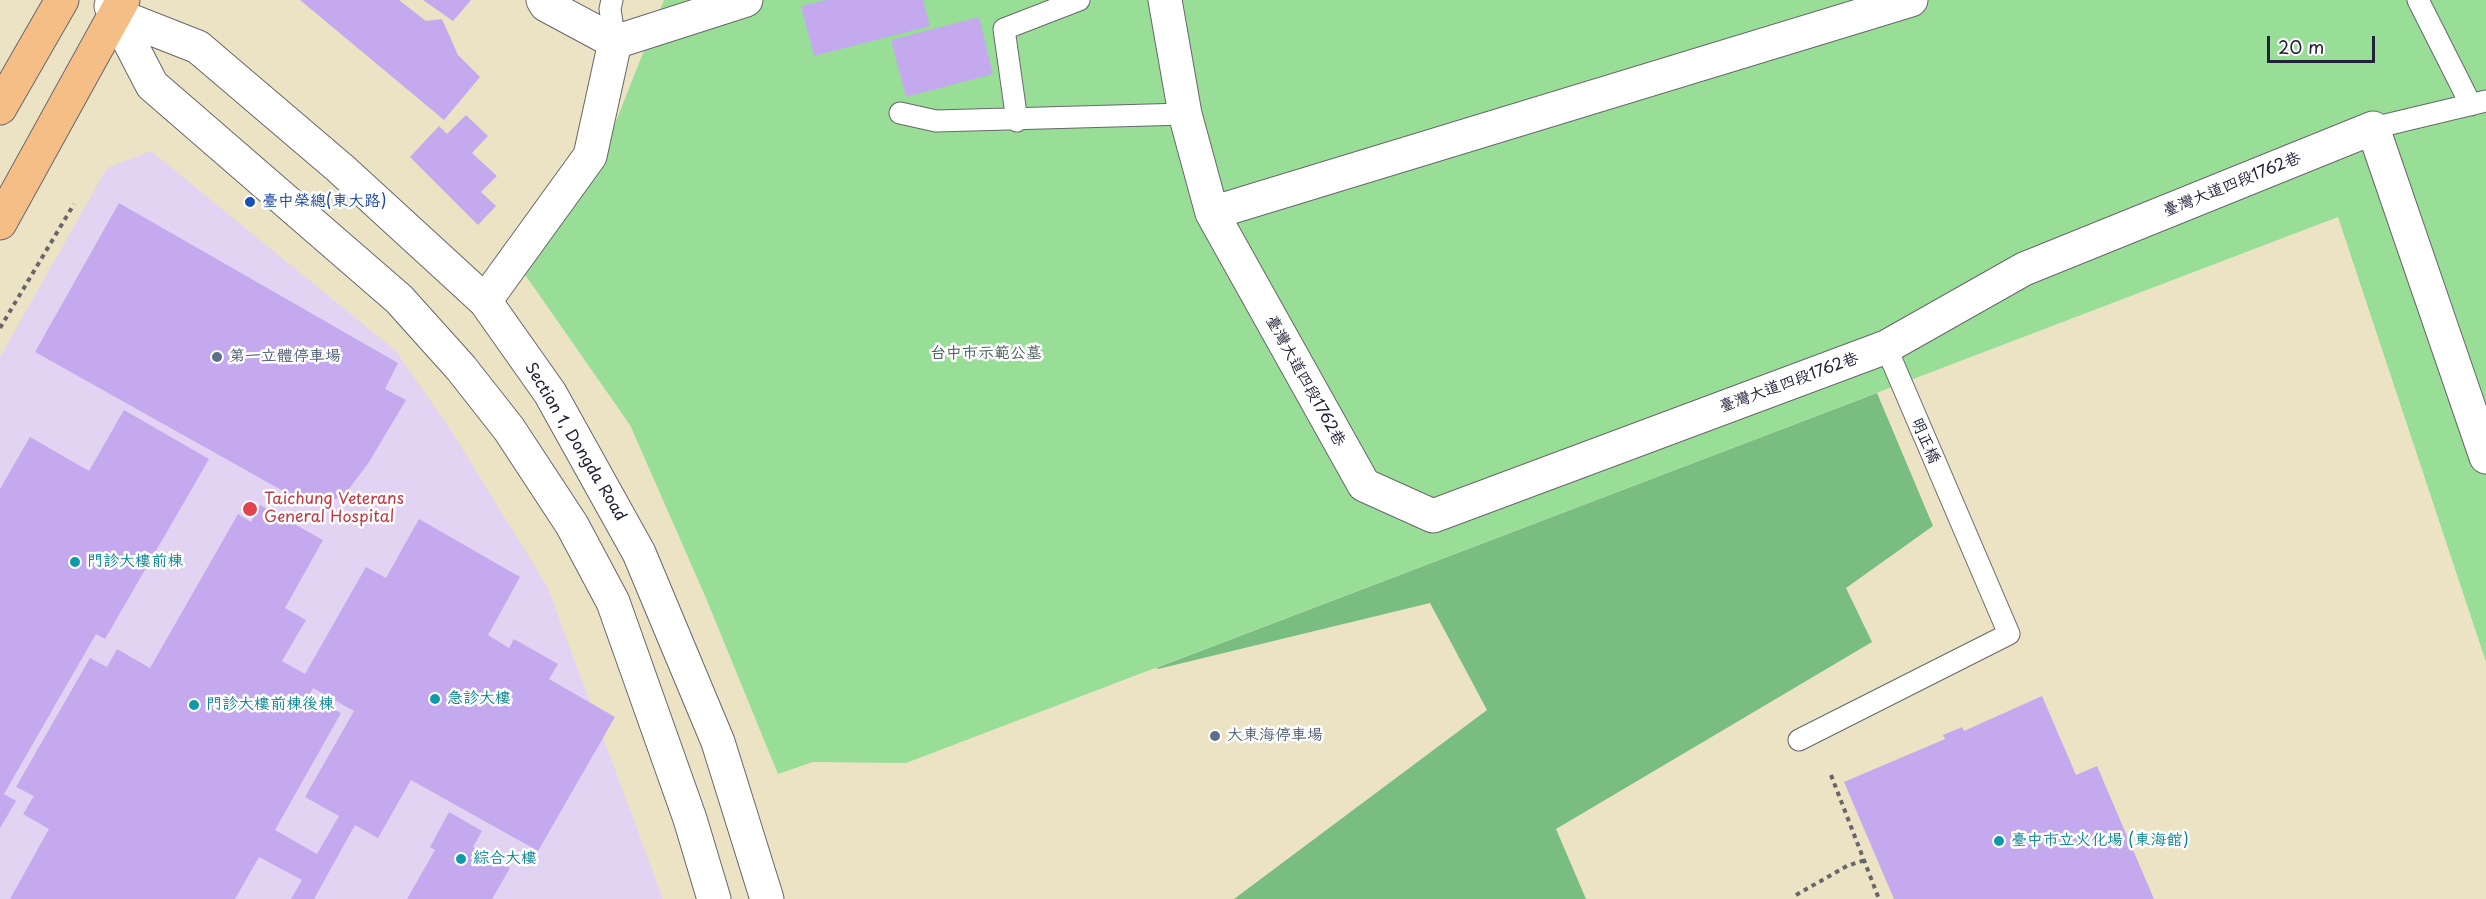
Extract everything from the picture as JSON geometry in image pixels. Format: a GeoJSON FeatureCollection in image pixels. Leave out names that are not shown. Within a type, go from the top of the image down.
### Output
{"type":"FeatureCollection","features":[{"type":"Feature","properties":{"kind":"main road"},"geometry":{"type":"LineString","coordinates":[[0,108],[62,0]]}},
{"type":"Feature","properties":{"kind":"main road"},"geometry":{"type":"LineString","coordinates":[[0,222],[115,5]]}},
{"type":"Feature","properties":{"kind":"street"},"geometry":{"type":"LineString","coordinates":[[543,0],[546,5],[615,42]]}},
{"type":"Feature","properties":{"kind":"street"},"geometry":{"type":"LineString","coordinates":[[485,300],[590,156],[615,42],[674,11],[746,0]]}},
{"type":"Feature","properties":{"kind":"street","name":"臺灣大道四段1762巷"},"geometry":{"type":"LineString","coordinates":[[1165,0],[1185,114],[1212,213],[1364,486],[1433,516],[1891,360],[2024,269],[2373,128]]}},
{"type":"Feature","properties":{"kind":"street"},"geometry":{"type":"LineString","coordinates":[[1212,213],[1911,0]]}},
{"type":"Feature","properties":{"kind":"street"},"geometry":{"type":"LineString","coordinates":[[115,5],[152,86],[399,299],[461,368],[509,429],[572,525],[613,602],[690,819],[714,899]]}},
{"type":"Feature","properties":{"kind":"street","name":"Section 1, Dongda Road"},"geometry":{"type":"LineString","coordinates":[[115,5],[198,47],[340,168],[485,300],[550,393],[639,553],[718,742],[767,899]]}},
{"type":"Feature","properties":{"kind":"street"},"geometry":{"type":"LineString","coordinates":[[2373,128],[2486,458]]}},
{"type":"Feature","properties":{"kind":"lane"},"geometry":{"type":"LineString","coordinates":[[612,0],[610,9],[615,42]]}},
{"type":"Feature","properties":{"kind":"lane"},"geometry":{"type":"LineString","coordinates":[[1017,121],[1004,28],[1079,0]]}},
{"type":"Feature","properties":{"kind":"lane"},"geometry":{"type":"LineString","coordinates":[[2373,128],[2479,103],[2418,0]]}},
{"type":"Feature","properties":{"kind":"lane"},"geometry":{"type":"LineString","coordinates":[[900,113],[936,121],[1017,121],[1185,114]]}},
{"type":"Feature","properties":{"kind":"lane","name":"明正橋"},"geometry":{"type":"LineString","coordinates":[[1799,740],[2010,634],[1891,360]]}},
{"type":"Feature","properties":{"kind":"path"},"geometry":{"type":"LineString","coordinates":[[0,328],[75,204]]}},
{"type":"Feature","properties":{"kind":"path"},"geometry":{"type":"LineString","coordinates":[[1831,775],[1879,899]]}},
{"type":"Feature","properties":{"kind":"path"},"geometry":{"type":"LineString","coordinates":[[1796,895],[1847,866],[1864,860]]}},
{"type":"Feature","properties":{"kind":"shaded area","name":"Taichung Veterans General Hospital"},"geometry":{"type":"Polygon","coordinates":[[[151,151],[396,351],[452,432],[547,586],[663,899],[0,899],[0,357],[107,168],[151,151]]]}},
{"type":"Feature","properties":{"kind":"green space","name":"台中市示範公墓"},"geometry":{"type":"Polygon","coordinates":[[[664,0],[2486,0],[2486,662],[2338,217],[906,763],[813,762],[778,774],[706,598],[630,425],[519,266],[605,149],[664,0]]]}},
{"type":"Feature","properties":{"kind":"green space"},"geometry":{"type":"Polygon","coordinates":[[[1877,393],[1933,526],[1846,588],[1872,642],[1556,829],[1586,899],[1234,899],[1487,710],[1430,603],[1156,668],[1877,393]]]}},
{"type":"Feature","properties":{"kind":"building"},"geometry":{"type":"Polygon","coordinates":[[[300,0],[399,0],[426,21],[442,19],[458,55],[480,77],[444,120],[300,0]]]}},
{"type":"Feature","properties":{"kind":"building"},"geometry":{"type":"Polygon","coordinates":[[[423,0],[471,0],[453,21],[423,0]]]}},
{"type":"Feature","properties":{"kind":"building"},"geometry":{"type":"Polygon","coordinates":[[[826,0],[923,0],[930,26],[814,56],[801,6],[826,0]]]}},
{"type":"Feature","properties":{"kind":"building"},"geometry":{"type":"Polygon","coordinates":[[[979,17],[993,74],[906,97],[891,40],[979,17]]]}},
{"type":"Feature","properties":{"kind":"building"},"geometry":{"type":"Polygon","coordinates":[[[466,115],[488,136],[472,153],[497,176],[481,192],[496,206],[478,225],[410,157],[439,126],[447,134],[466,115]]]}},
{"type":"Feature","properties":{"kind":"building","name":"第一立體停車場"},"geometry":{"type":"Polygon","coordinates":[[[119,203],[398,363],[385,389],[406,400],[369,462],[343,497],[308,505],[35,352],[119,203]]]}},
{"type":"Feature","properties":{"kind":"building","name":"門診大樓前棟"},"geometry":{"type":"Polygon","coordinates":[[[124,410],[209,459],[105,639],[96,634],[4,794],[16,801],[0,828],[0,489],[30,437],[89,471],[124,410]]]}},
{"type":"Feature","properties":{"kind":"building"},"geometry":{"type":"Polygon","coordinates":[[[260,505],[323,540],[285,608],[306,620],[282,661],[305,674],[366,567],[386,578],[419,519],[520,577],[488,635],[509,648],[514,639],[558,664],[549,679],[615,717],[538,851],[411,780],[378,838],[355,825],[314,899],[291,899],[302,880],[259,857],[235,899],[10,899],[49,829],[23,814],[34,796],[16,787],[90,658],[107,667],[117,649],[150,668],[238,514],[251,522],[260,505]],[[313,688],[309,696],[341,713],[275,830],[317,854],[339,816],[305,797],[354,711],[313,688]]]}},
{"type":"Feature","properties":{"kind":"building","name":"臺中市立火化場 (東海館)"},"geometry":{"type":"Polygon","coordinates":[[[2042,696],[2076,775],[2097,766],[2154,899],[1894,899],[1844,782],[1945,739],[1943,735],[1962,727],[1964,731],[2042,696]]]}},
{"type":"Feature","properties":{"kind":"building","name":"綜合大樓"},"geometry":{"type":"Polygon","coordinates":[[[449,812],[482,831],[473,847],[510,868],[492,899],[407,899],[435,850],[430,847],[449,812]]]}},
{"type":"Feature","properties":{"kind":"place","name":"臺中榮總(東大路)"},"geometry":{"type":"Point","coordinates":[250,202]}},
{"type":"Feature","properties":{"kind":"place","name":"第一立體停車場"},"geometry":{"type":"Point","coordinates":[217,357]}},
{"type":"Feature","properties":{"kind":"place","name":"Taichung Veterans General Hospital"},"geometry":{"type":"Point","coordinates":[250,509]}},
{"type":"Feature","properties":{"kind":"place","name":"門診大樓前棟"},"geometry":{"type":"Point","coordinates":[75,562]}},
{"type":"Feature","properties":{"kind":"place","name":"急診大樓"},"geometry":{"type":"Point","coordinates":[435,699]}},
{"type":"Feature","properties":{"kind":"place","name":"門診大樓前棟後棟"},"geometry":{"type":"Point","coordinates":[194,705]}},
{"type":"Feature","properties":{"kind":"place","name":"大東海停車場"},"geometry":{"type":"Point","coordinates":[1215,736]}},
{"type":"Feature","properties":{"kind":"place","name":"臺中市立火化場 (東海館)"},"geometry":{"type":"Point","coordinates":[1999,841]}},
{"type":"Feature","properties":{"kind":"place","name":"綜合大樓"},"geometry":{"type":"Point","coordinates":[461,859]}}]}
